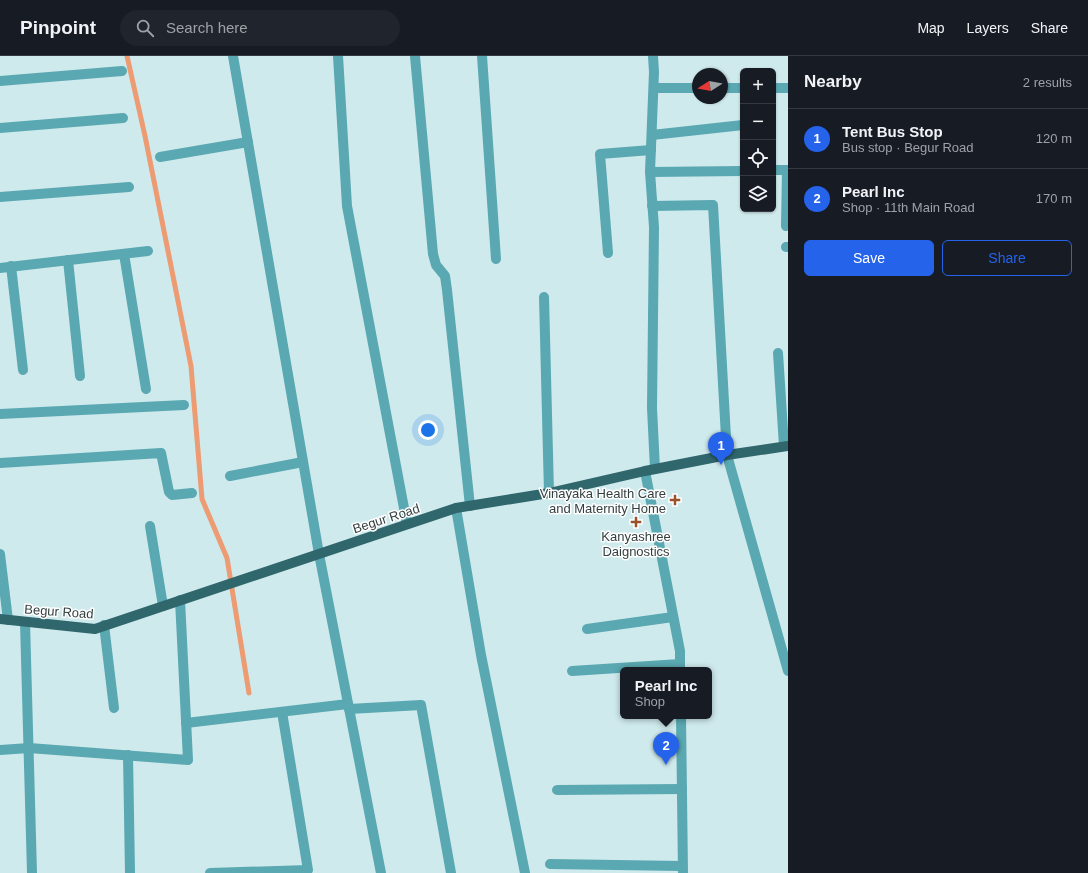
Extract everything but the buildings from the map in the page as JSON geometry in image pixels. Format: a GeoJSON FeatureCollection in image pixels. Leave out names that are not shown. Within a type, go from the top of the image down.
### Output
{"type":"FeatureCollection","features":[{"type":"Feature","properties":{"kind":"main road","name":"Begur Road"},"geometry":{"type":"LineString","coordinates":[[4,620],[95,629],[456,508],[549,493],[650,470],[727,455],[786,446]]}},
{"type":"Feature","properties":{"kind":"street"},"geometry":{"type":"LineString","coordinates":[[233,56],[319,554],[380,873]]}},
{"type":"Feature","properties":{"kind":"street"},"geometry":{"type":"LineString","coordinates":[[338,56],[348,206],[407,524]]}},
{"type":"Feature","properties":{"kind":"street"},"geometry":{"type":"LineString","coordinates":[[414,56],[433,254],[436,265],[445,276],[470,506]]}},
{"type":"Feature","properties":{"kind":"street"},"geometry":{"type":"LineString","coordinates":[[482,56],[496,259]]}},
{"type":"Feature","properties":{"kind":"street"},"geometry":{"type":"LineString","coordinates":[[653,56],[654,88],[650,172],[652,206],[652,408],[650,470],[673,617],[680,651],[680,667]]}},
{"type":"Feature","properties":{"kind":"street"},"geometry":{"type":"LineString","coordinates":[[0,81],[122,71]]}},
{"type":"Feature","properties":{"kind":"street"},"geometry":{"type":"LineString","coordinates":[[654,88],[692,88]]}},
{"type":"Feature","properties":{"kind":"street"},"geometry":{"type":"LineString","coordinates":[[728,88],[740,88]]}},
{"type":"Feature","properties":{"kind":"street"},"geometry":{"type":"LineString","coordinates":[[776,88],[788,88]]}},
{"type":"Feature","properties":{"kind":"street"},"geometry":{"type":"LineString","coordinates":[[0,128],[123,118]]}},
{"type":"Feature","properties":{"kind":"street"},"geometry":{"type":"LineString","coordinates":[[652,135],[740,125]]}},
{"type":"Feature","properties":{"kind":"street"},"geometry":{"type":"LineString","coordinates":[[160,157],[248,142]]}},
{"type":"Feature","properties":{"kind":"street"},"geometry":{"type":"LineString","coordinates":[[608,253],[600,154],[651,150]]}},
{"type":"Feature","properties":{"kind":"street"},"geometry":{"type":"LineString","coordinates":[[776,170],[788,170],[786,226]]}},
{"type":"Feature","properties":{"kind":"street"},"geometry":{"type":"LineString","coordinates":[[650,172],[740,171]]}},
{"type":"Feature","properties":{"kind":"street"},"geometry":{"type":"LineString","coordinates":[[0,197],[129,187]]}},
{"type":"Feature","properties":{"kind":"street"},"geometry":{"type":"LineString","coordinates":[[652,206],[713,205],[727,455],[788,672]]}},
{"type":"Feature","properties":{"kind":"street"},"geometry":{"type":"LineString","coordinates":[[0,268],[148,251]]}},
{"type":"Feature","properties":{"kind":"street"},"geometry":{"type":"LineString","coordinates":[[124,254],[146,389]]}},
{"type":"Feature","properties":{"kind":"street"},"geometry":{"type":"LineString","coordinates":[[68,260],[80,376]]}},
{"type":"Feature","properties":{"kind":"street"},"geometry":{"type":"LineString","coordinates":[[11,266],[23,370]]}},
{"type":"Feature","properties":{"kind":"street"},"geometry":{"type":"LineString","coordinates":[[544,297],[549,493]]}},
{"type":"Feature","properties":{"kind":"street"},"geometry":{"type":"LineString","coordinates":[[778,353],[786,446]]}},
{"type":"Feature","properties":{"kind":"street"},"geometry":{"type":"LineString","coordinates":[[0,414],[184,405]]}},
{"type":"Feature","properties":{"kind":"street"},"geometry":{"type":"LineString","coordinates":[[0,463],[160,453],[169,492],[172,495],[192,493]]}},
{"type":"Feature","properties":{"kind":"street"},"geometry":{"type":"LineString","coordinates":[[230,476],[303,462]]}},
{"type":"Feature","properties":{"kind":"street"},"geometry":{"type":"LineString","coordinates":[[456,508],[481,655],[525,873]]}},
{"type":"Feature","properties":{"kind":"street"},"geometry":{"type":"LineString","coordinates":[[150,526],[163,606]]}},
{"type":"Feature","properties":{"kind":"street"},"geometry":{"type":"LineString","coordinates":[[0,554],[4,620]]}},
{"type":"Feature","properties":{"kind":"street"},"geometry":{"type":"LineString","coordinates":[[0,750],[29,748],[188,760],[180,600]]}},
{"type":"Feature","properties":{"kind":"street"},"geometry":{"type":"LineString","coordinates":[[588,629],[673,617]]}},
{"type":"Feature","properties":{"kind":"street"},"geometry":{"type":"LineString","coordinates":[[25,622],[32,873]]}},
{"type":"Feature","properties":{"kind":"street"},"geometry":{"type":"LineString","coordinates":[[104,625],[114,708]]}},
{"type":"Feature","properties":{"kind":"street"},"geometry":{"type":"LineString","coordinates":[[572,671],[620,669]]}},
{"type":"Feature","properties":{"kind":"street"},"geometry":{"type":"LineString","coordinates":[[186,723],[282,712],[348,707],[421,705],[451,873]]}},
{"type":"Feature","properties":{"kind":"street"},"geometry":{"type":"LineString","coordinates":[[210,873],[308,872],[282,712]]}},
{"type":"Feature","properties":{"kind":"street"},"geometry":{"type":"LineString","coordinates":[[550,864],[682,870],[681,719]]}},
{"type":"Feature","properties":{"kind":"street"},"geometry":{"type":"LineString","coordinates":[[128,755],[130,873]]}},
{"type":"Feature","properties":{"kind":"street"},"geometry":{"type":"LineString","coordinates":[[557,790],[682,789]]}},
{"type":"Feature","properties":{"kind":"waterway"},"geometry":{"type":"LineString","coordinates":[[127,56],[145,136],[191,366],[202,499],[227,558],[249,693]]}},
{"type":"Feature","properties":{"kind":"place","name":"Tent Bus Stop"},"geometry":{"type":"Point","coordinates":[721,465]}},
{"type":"Feature","properties":{"kind":"place","name":"Vinayaka Health Care and Maternity Home"},"geometry":{"type":"Point","coordinates":[675,500]}},
{"type":"Feature","properties":{"kind":"place","name":"Kanyashree Daignostics"},"geometry":{"type":"Point","coordinates":[636,522]}},
{"type":"Feature","properties":{"kind":"place","name":"Pearl Inc"},"geometry":{"type":"Point","coordinates":[666,765]}}]}
